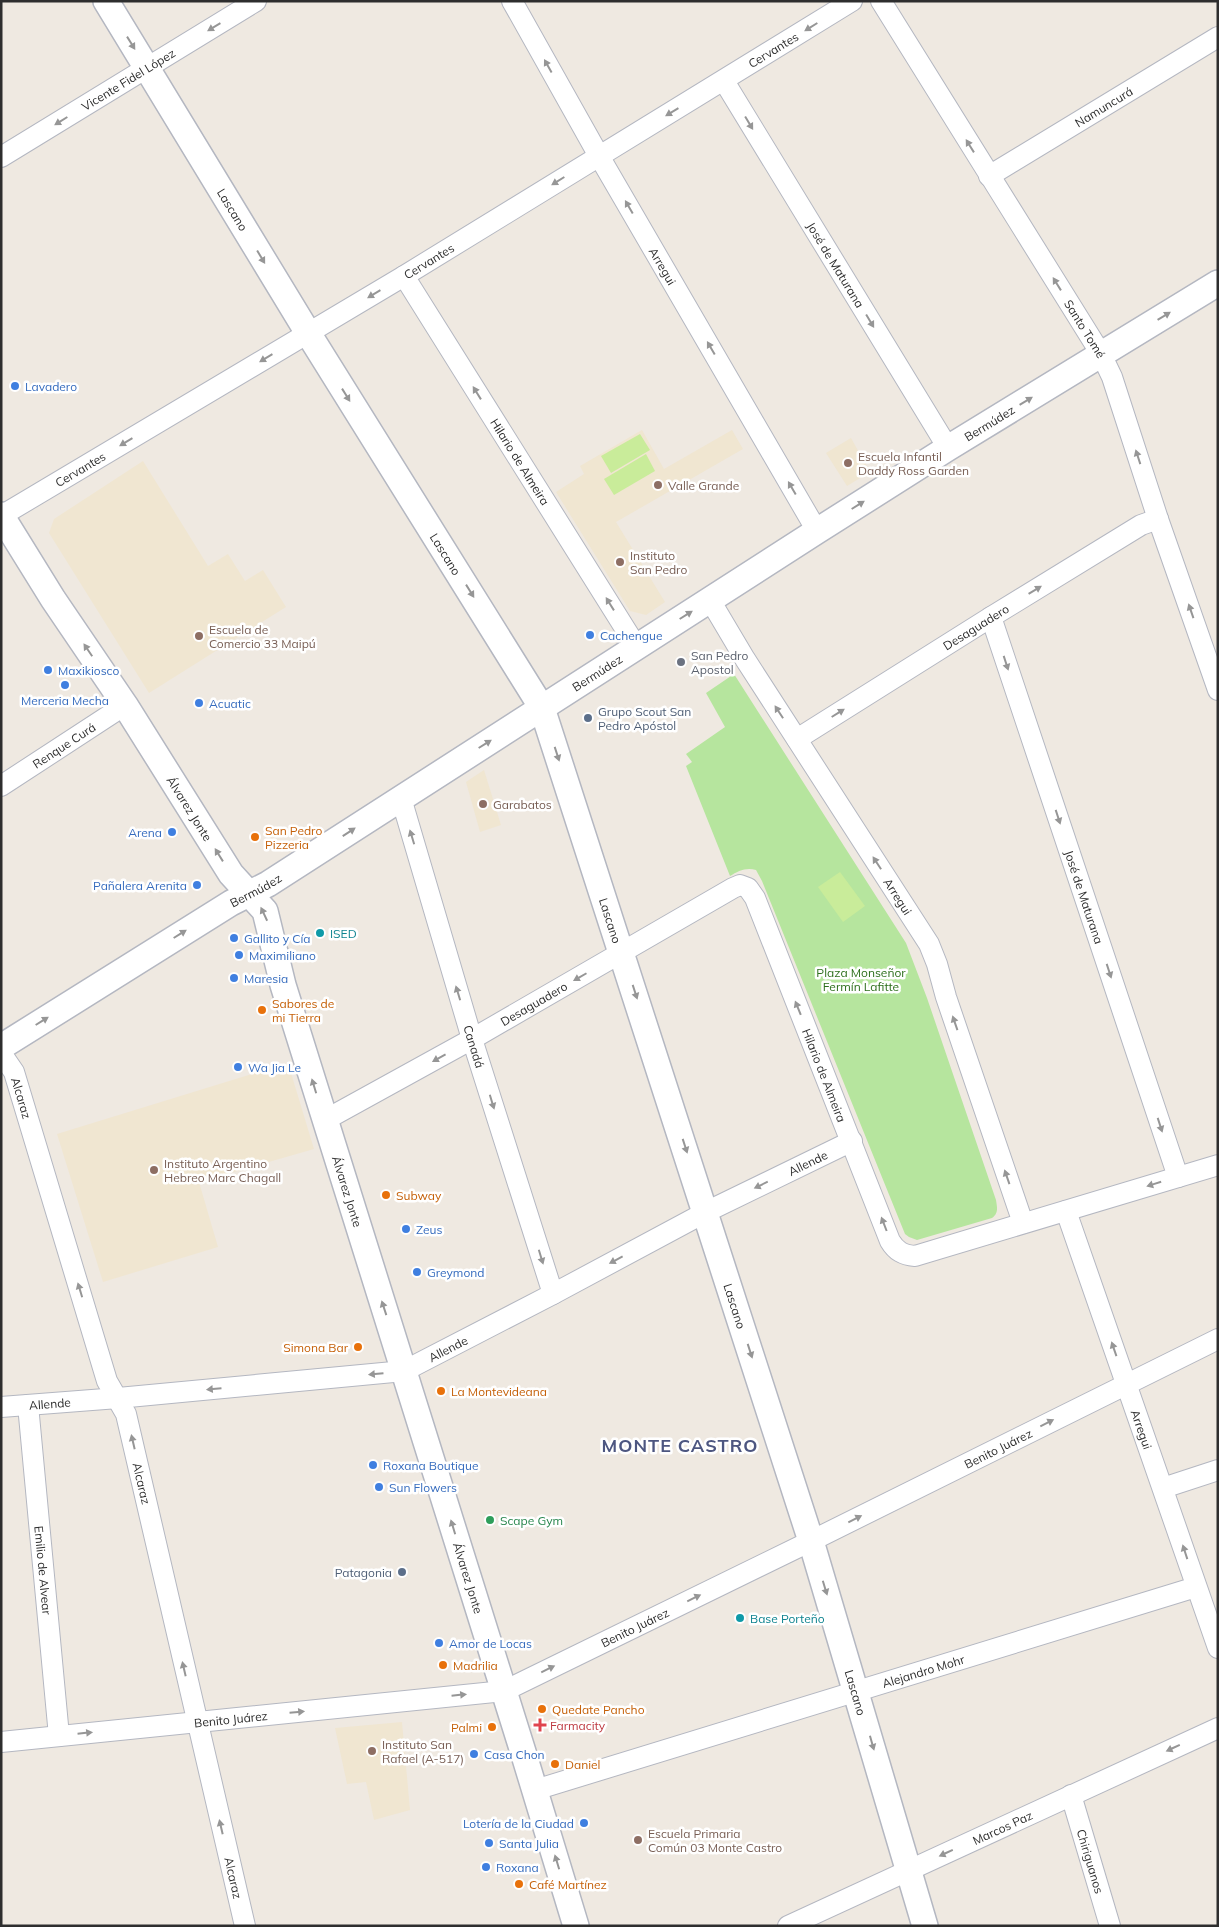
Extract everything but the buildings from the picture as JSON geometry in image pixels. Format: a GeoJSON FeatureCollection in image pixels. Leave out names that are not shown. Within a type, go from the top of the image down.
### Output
{"type":"FeatureCollection","features":[{"type":"Feature","properties":{"kind":"street","name":"Lascano"},"geometry":{"type":"LineString","coordinates":[[106,1],[308,334],[542,708],[623,953],[812,1541],[925,1926]]}},
{"type":"Feature","properties":{"kind":"street","name":"Vicente Fidel López"},"geometry":{"type":"LineString","coordinates":[[1,157],[256,1]]}},
{"type":"Feature","properties":{"kind":"street","name":"Arregui"},"geometry":{"type":"LineString","coordinates":[[512,1],[599,156],[817,531]]}},
{"type":"Feature","properties":{"kind":"street","name":"Cervantes"},"geometry":{"type":"LineString","coordinates":[[1,515],[308,334],[852,1]]}},
{"type":"Feature","properties":{"kind":"street","name":"Santo Tomé"},"geometry":{"type":"LineString","coordinates":[[881,1],[1101,354],[1112,377],[1158,519],[1209,635],[1218,690]]}},
{"type":"Feature","properties":{"kind":"street","name":"Namuncurá"},"geometry":{"type":"LineString","coordinates":[[989,176],[1218,37]]}},
{"type":"Feature","properties":{"kind":"street","name":"José de Maturana"},"geometry":{"type":"LineString","coordinates":[[724,81],[948,448]]}},
{"type":"Feature","properties":{"kind":"street","name":"Hilario de Almeira"},"geometry":{"type":"LineString","coordinates":[[404,276],[636,646]]}},
{"type":"Feature","properties":{"kind":"street","name":"Bermúdez"},"geometry":{"type":"LineString","coordinates":[[1,1047],[194,925],[268,884],[636,646],[948,448],[1218,283]]}},
{"type":"Feature","properties":{"kind":"street","name":"Álvarez Jonte"},"geometry":{"type":"LineString","coordinates":[[1,515],[54,599],[126,705],[231,874],[265,911],[283,985],[576,1926]]}},
{"type":"Feature","properties":{"kind":"street","name":"Desaguadero"},"geometry":{"type":"LineString","coordinates":[[796,739],[1141,525],[1158,519]]}},
{"type":"Feature","properties":{"kind":"street","name":"Arregui"},"geometry":{"type":"LineString","coordinates":[[710,600],[796,739],[929,944],[938,964],[946,997],[1023,1223]]}},
{"type":"Feature","properties":{"kind":"street","name":"José de Maturana"},"geometry":{"type":"LineString","coordinates":[[991,617],[1178,1177]]}},
{"type":"Feature","properties":{"kind":"street","name":"Renque Curá"},"geometry":{"type":"LineString","coordinates":[[1,786],[126,705]]}},
{"type":"Feature","properties":{"kind":"street","name":"Canadá"},"geometry":{"type":"LineString","coordinates":[[401,798],[472,1039],[553,1294]]}},
{"type":"Feature","properties":{"kind":"street","name":"Hilario de Almeira"},"geometry":{"type":"LineString","coordinates":[[740,885],[748,888],[755,898],[894,1248],[901,1253],[915,1256],[1023,1223]]}},
{"type":"Feature","properties":{"kind":"street","name":"Desaguadero"},"geometry":{"type":"LineString","coordinates":[[325,1120],[472,1039],[740,885]]}},
{"type":"Feature","properties":{"kind":"street","name":"Alcaraz"},"geometry":{"type":"LineString","coordinates":[[1,1053],[14,1072],[107,1381],[126,1414],[245,1926]]}},
{"type":"Feature","properties":{"kind":"street","name":"Allende"},"geometry":{"type":"LineString","coordinates":[[1,1407],[404,1371],[706,1212],[852,1141]]}},
{"type":"Feature","properties":{"kind":"street"},"geometry":{"type":"LineString","coordinates":[[1023,1223],[1218,1165]]}},
{"type":"Feature","properties":{"kind":"street","name":"Arregui"},"geometry":{"type":"LineString","coordinates":[[1066,1211],[1164,1488],[1218,1648]]}},
{"type":"Feature","properties":{"kind":"street","name":"Benito Juárez"},"geometry":{"type":"LineString","coordinates":[[1,1742],[504,1691],[812,1541],[1218,1339]]}},
{"type":"Feature","properties":{"kind":"street","name":"Emilio de Alvear"},"geometry":{"type":"LineString","coordinates":[[28,1405],[59,1736]]}},
{"type":"Feature","properties":{"kind":"street"},"geometry":{"type":"LineString","coordinates":[[1164,1488],[1218,1470]]}},
{"type":"Feature","properties":{"kind":"street","name":"Alejandro Mohr"},"geometry":{"type":"LineString","coordinates":[[535,1790],[1196,1587]]}},
{"type":"Feature","properties":{"kind":"street","name":"Marcos Paz"},"geometry":{"type":"LineString","coordinates":[[788,1926],[1218,1728]]}},
{"type":"Feature","properties":{"kind":"street","name":"Chiriguanos"},"geometry":{"type":"LineString","coordinates":[[1071,1795],[1110,1926]]}},
{"type":"Feature","properties":{"kind":"shaded area","name":"Instituto San Pedro"},"geometry":{"type":"Polygon","coordinates":[[[642,430],[664,469],[732,430],[743,449],[616,522],[665,602],[646,615],[630,611],[556,492],[584,474],[580,466],[642,430]]]}},
{"type":"Feature","properties":{"kind":"shaded area","name":"Escuela Infantil Daddy Ross Garden"},"geometry":{"type":"Polygon","coordinates":[[[851,438],[870,472],[847,486],[826,453],[851,438]]]}},
{"type":"Feature","properties":{"kind":"shaded area"},"geometry":{"type":"Polygon","coordinates":[[[143,461],[208,566],[228,554],[245,581],[263,570],[286,607],[149,693],[49,533],[54,519],[143,461]]]}},
{"type":"Feature","properties":{"kind":"shaded area","name":"Garabatos"},"geometry":{"type":"Polygon","coordinates":[[[484,770],[501,825],[480,832],[466,782],[484,770]]]}},
{"type":"Feature","properties":{"kind":"shaded area","name":"Instituto Argentino Hebreo Marc Chagall"},"geometry":{"type":"Polygon","coordinates":[[[288,1063],[314,1149],[199,1182],[218,1247],[103,1282],[57,1134],[288,1063]]]}},
{"type":"Feature","properties":{"kind":"shaded area","name":"Instituto San Rafael (A-517)"},"geometry":{"type":"Polygon","coordinates":[[[402,1722],[410,1810],[374,1820],[366,1782],[347,1784],[335,1728],[402,1722]]]}},
{"type":"Feature","properties":{"kind":"green space"},"geometry":{"type":"Polygon","coordinates":[[[640,434],[650,450],[611,473],[601,456],[640,434]]]}},
{"type":"Feature","properties":{"kind":"green space"},"geometry":{"type":"Polygon","coordinates":[[[646,454],[655,471],[614,495],[604,479],[646,454]]]}},
{"type":"Feature","properties":{"kind":"green space","name":"Plaza Monseñor Fermín Lafitte"},"geometry":{"type":"Polygon","coordinates":[[[734,674],[906,943],[927,998],[996,1200],[997,1212],[992,1218],[917,1240],[905,1234],[762,881],[756,870],[752,869],[742,870],[730,876],[686,766],[692,762],[686,754],[725,727],[706,693],[734,674]]]}},
{"type":"Feature","properties":{"kind":"green space"},"geometry":{"type":"Polygon","coordinates":[[[840,872],[865,906],[843,922],[818,887],[840,872]]]}},
{"type":"Feature","properties":{"kind":"place","name":"Lavadero"},"geometry":{"type":"Point","coordinates":[15,386]}},
{"type":"Feature","properties":{"kind":"place","name":"Escuela Infantil Daddy Ross Garden"},"geometry":{"type":"Point","coordinates":[848,463]}},
{"type":"Feature","properties":{"kind":"place","name":"Valle Grande"},"geometry":{"type":"Point","coordinates":[658,485]}},
{"type":"Feature","properties":{"kind":"place","name":"Instituto San Pedro"},"geometry":{"type":"Point","coordinates":[620,562]}},
{"type":"Feature","properties":{"kind":"place","name":"Cachengue"},"geometry":{"type":"Point","coordinates":[590,635]}},
{"type":"Feature","properties":{"kind":"place","name":"Escuela de Comercio 33 Maipú"},"geometry":{"type":"Point","coordinates":[199,636]}},
{"type":"Feature","properties":{"kind":"place","name":"San Pedro Apostol"},"geometry":{"type":"Point","coordinates":[681,662]}},
{"type":"Feature","properties":{"kind":"place","name":"Maxikiosco"},"geometry":{"type":"Point","coordinates":[48,670]}},
{"type":"Feature","properties":{"kind":"place","name":"Merceria Mecha"},"geometry":{"type":"Point","coordinates":[65,685]}},
{"type":"Feature","properties":{"kind":"place","name":"Acuatic"},"geometry":{"type":"Point","coordinates":[199,703]}},
{"type":"Feature","properties":{"kind":"place","name":"Grupo Scout San Pedro Apóstol"},"geometry":{"type":"Point","coordinates":[588,718]}},
{"type":"Feature","properties":{"kind":"place","name":"Garabatos"},"geometry":{"type":"Point","coordinates":[483,804]}},
{"type":"Feature","properties":{"kind":"place","name":"Arena"},"geometry":{"type":"Point","coordinates":[172,832]}},
{"type":"Feature","properties":{"kind":"place","name":"San Pedro Pizzeria"},"geometry":{"type":"Point","coordinates":[255,837]}},
{"type":"Feature","properties":{"kind":"place","name":"Pañalera Arenita"},"geometry":{"type":"Point","coordinates":[197,885]}},
{"type":"Feature","properties":{"kind":"place","name":"ISED"},"geometry":{"type":"Point","coordinates":[320,933]}},
{"type":"Feature","properties":{"kind":"place","name":"Gallito y Cía"},"geometry":{"type":"Point","coordinates":[234,938]}},
{"type":"Feature","properties":{"kind":"place","name":"Maximiliano"},"geometry":{"type":"Point","coordinates":[239,955]}},
{"type":"Feature","properties":{"kind":"place","name":"Maresia"},"geometry":{"type":"Point","coordinates":[234,978]}},
{"type":"Feature","properties":{"kind":"place","name":"Sabores de mi Tierra"},"geometry":{"type":"Point","coordinates":[262,1010]}},
{"type":"Feature","properties":{"kind":"place","name":"Wa Jia Le"},"geometry":{"type":"Point","coordinates":[238,1067]}},
{"type":"Feature","properties":{"kind":"place","name":"Instituto Argentino Hebreo Marc Chagall"},"geometry":{"type":"Point","coordinates":[154,1170]}},
{"type":"Feature","properties":{"kind":"place","name":"Subway"},"geometry":{"type":"Point","coordinates":[386,1195]}},
{"type":"Feature","properties":{"kind":"place","name":"Zeus"},"geometry":{"type":"Point","coordinates":[406,1229]}},
{"type":"Feature","properties":{"kind":"place","name":"Greymond"},"geometry":{"type":"Point","coordinates":[417,1272]}},
{"type":"Feature","properties":{"kind":"place","name":"Simona Bar"},"geometry":{"type":"Point","coordinates":[358,1347]}},
{"type":"Feature","properties":{"kind":"place","name":"La Montevideana"},"geometry":{"type":"Point","coordinates":[441,1391]}},
{"type":"Feature","properties":{"kind":"place","name":"Roxana Boutique"},"geometry":{"type":"Point","coordinates":[373,1465]}},
{"type":"Feature","properties":{"kind":"place","name":"Sun Flowers"},"geometry":{"type":"Point","coordinates":[379,1487]}},
{"type":"Feature","properties":{"kind":"place","name":"Scape Gym"},"geometry":{"type":"Point","coordinates":[490,1520]}},
{"type":"Feature","properties":{"kind":"place","name":"Patagonia"},"geometry":{"type":"Point","coordinates":[402,1572]}},
{"type":"Feature","properties":{"kind":"place","name":"Base Porteño"},"geometry":{"type":"Point","coordinates":[740,1618]}},
{"type":"Feature","properties":{"kind":"place","name":"Amor de Locas"},"geometry":{"type":"Point","coordinates":[439,1643]}},
{"type":"Feature","properties":{"kind":"place","name":"Madrilia"},"geometry":{"type":"Point","coordinates":[443,1665]}},
{"type":"Feature","properties":{"kind":"place","name":"Quedate Pancho"},"geometry":{"type":"Point","coordinates":[542,1709]}},
{"type":"Feature","properties":{"kind":"place","name":"Farmacity"},"geometry":{"type":"Point","coordinates":[540,1725]}},
{"type":"Feature","properties":{"kind":"place","name":"Palmi"},"geometry":{"type":"Point","coordinates":[492,1727]}},
{"type":"Feature","properties":{"kind":"place","name":"Instituto San Rafael (A-517)"},"geometry":{"type":"Point","coordinates":[372,1751]}},
{"type":"Feature","properties":{"kind":"place","name":"Casa Chon"},"geometry":{"type":"Point","coordinates":[474,1754]}},
{"type":"Feature","properties":{"kind":"place","name":"Daniel"},"geometry":{"type":"Point","coordinates":[555,1764]}},
{"type":"Feature","properties":{"kind":"place","name":"Lotería de la Ciudad"},"geometry":{"type":"Point","coordinates":[584,1823]}},
{"type":"Feature","properties":{"kind":"place","name":"Escuela Primaria Común 03 Monte Castro"},"geometry":{"type":"Point","coordinates":[638,1840]}},
{"type":"Feature","properties":{"kind":"place","name":"Santa Julia"},"geometry":{"type":"Point","coordinates":[489,1843]}},
{"type":"Feature","properties":{"kind":"place","name":"Roxana"},"geometry":{"type":"Point","coordinates":[486,1867]}},
{"type":"Feature","properties":{"kind":"place","name":"Café Martínez"},"geometry":{"type":"Point","coordinates":[519,1884]}},
{"type":"Feature","properties":{"kind":"district","name":"MONTE CASTRO"},"geometry":{"type":"Point","coordinates":[680,1445]}}]}
